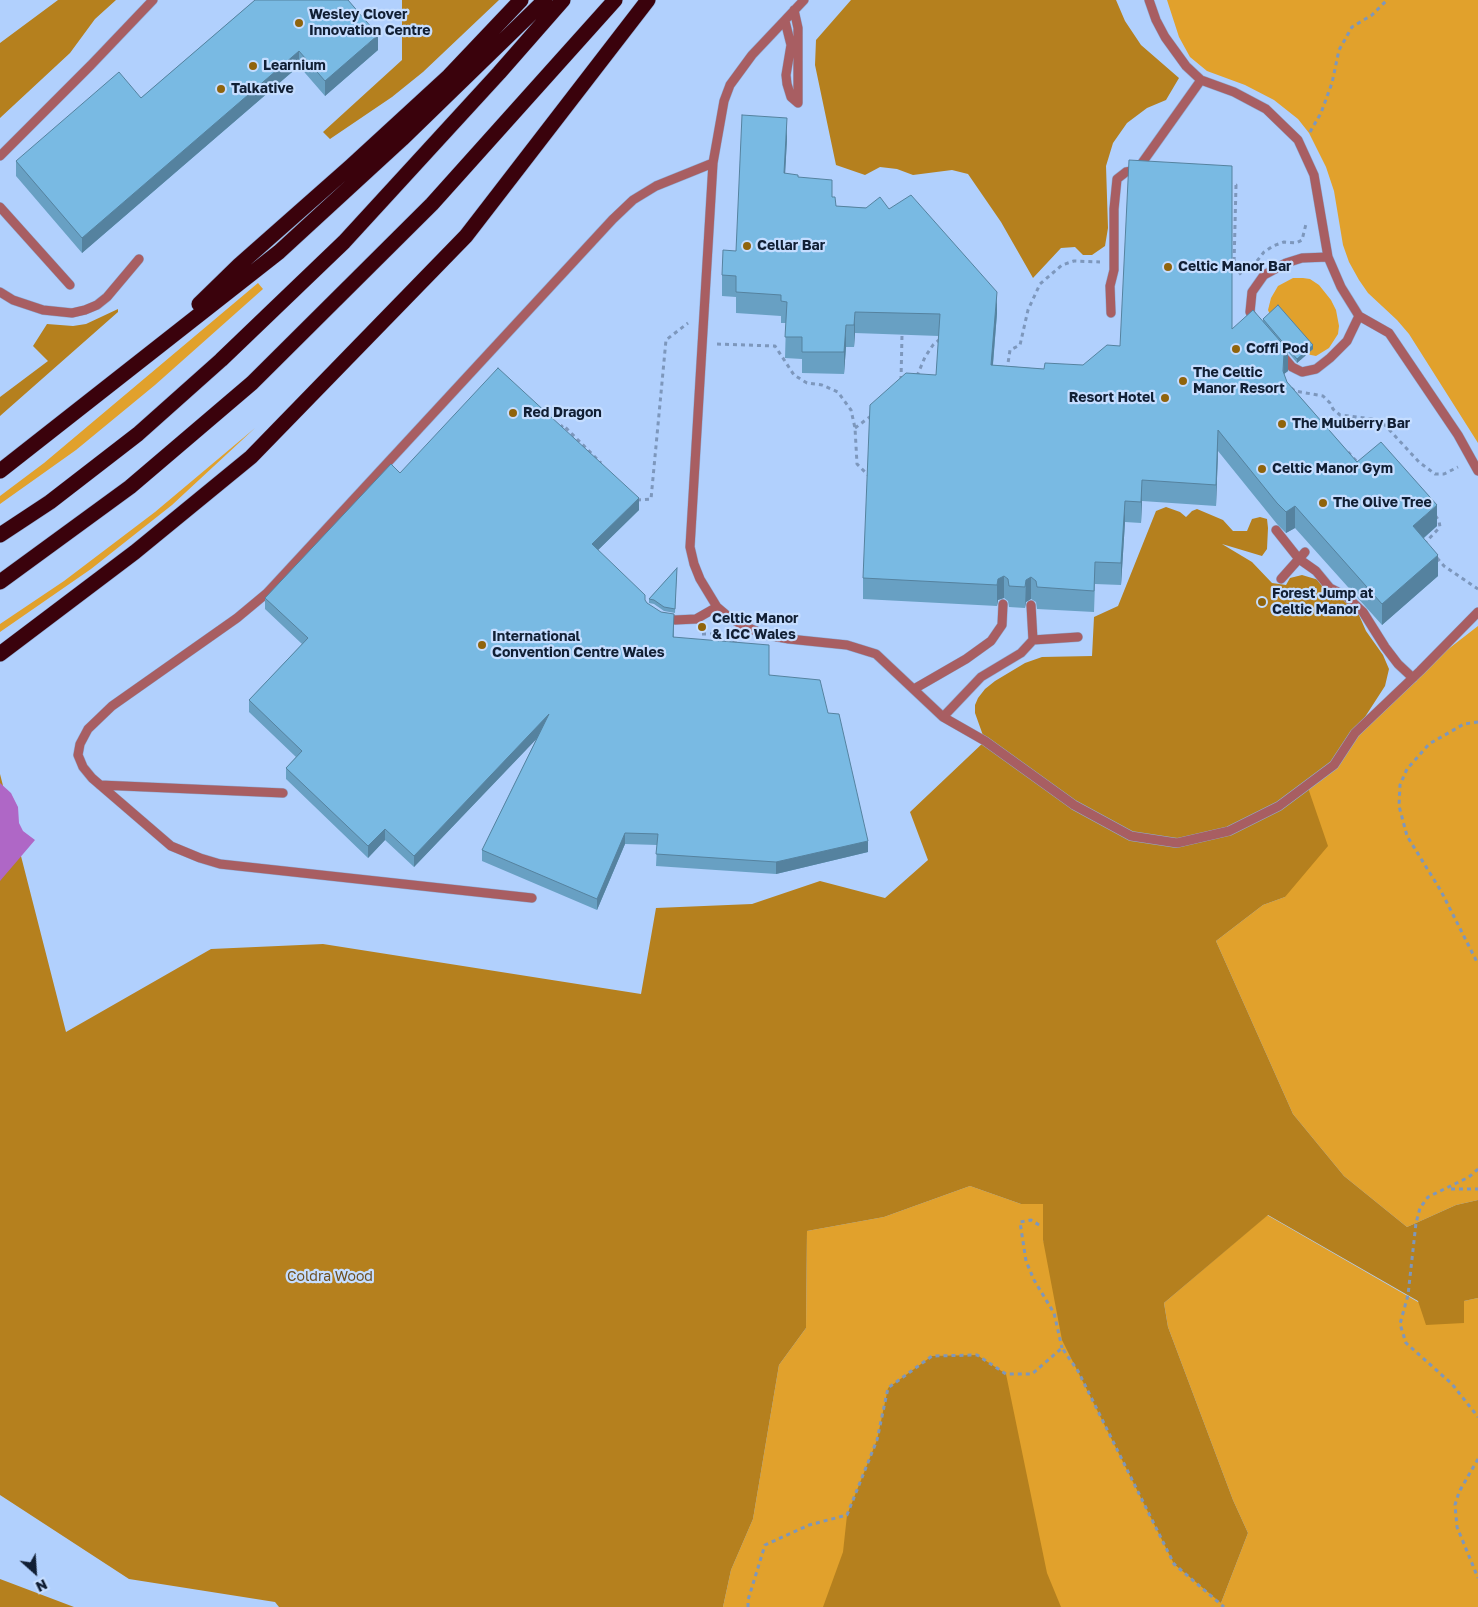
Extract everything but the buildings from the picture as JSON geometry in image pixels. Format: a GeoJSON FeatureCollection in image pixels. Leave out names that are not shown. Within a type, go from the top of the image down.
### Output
{"type":"FeatureCollection","features":[{"type":"Feature","properties":{"kind":"highway"},"geometry":{"type":"LineString","coordinates":[[143,360],[239,265],[449,76],[521,0]]}},
{"type":"Feature","properties":{"kind":"highway"},"geometry":{"type":"LineString","coordinates":[[0,471],[279,252],[402,139],[545,0]]}},
{"type":"Feature","properties":{"kind":"highway"},"geometry":{"type":"LineString","coordinates":[[0,535],[50,502],[138,434],[221,360],[344,242],[499,73],[562,0]]}},
{"type":"Feature","properties":{"kind":"highway"},"geometry":{"type":"LineString","coordinates":[[0,582],[130,487],[252,383],[432,204],[615,0]]}},
{"type":"Feature","properties":{"kind":"highway"},"geometry":{"type":"LineString","coordinates":[[3,650],[135,552],[251,457],[466,236],[648,0]]}},
{"type":"Feature","properties":{"kind":"lane"},"geometry":{"type":"LineString","coordinates":[[0,156],[153,0]]}},
{"type":"Feature","properties":{"kind":"lane"},"geometry":{"type":"LineString","coordinates":[[804,0],[752,55],[730,85],[724,101],[713,163],[690,547],[700,579],[717,607],[730,618],[766,635],[847,645],[876,654],[943,717],[985,741],[1074,805],[1131,836],[1177,844],[1229,831],[1279,806],[1334,765],[1355,733],[1478,612]]}},
{"type":"Feature","properties":{"kind":"lane"},"geometry":{"type":"LineString","coordinates":[[1149,0],[1156,20],[1176,54],[1201,80],[1234,92],[1266,109],[1298,140],[1314,175],[1328,257],[1341,287],[1359,316],[1389,333],[1476,464]]}},
{"type":"Feature","properties":{"kind":"lane"},"geometry":{"type":"LineString","coordinates":[[785,21],[790,44],[786,75],[787,84],[791,97],[798,103],[798,28],[794,10]]}},
{"type":"Feature","properties":{"kind":"lane"},"geometry":{"type":"LineString","coordinates":[[1111,313],[1110,286],[1114,270],[1116,179],[1126,172],[1137,170],[1201,80]]}},
{"type":"Feature","properties":{"kind":"lane"},"geometry":{"type":"LineString","coordinates":[[532,898],[220,864],[170,846],[100,785],[83,767],[78,755],[80,744],[88,729],[112,706],[237,618],[267,592],[613,219],[633,200],[656,186],[713,163]]}},
{"type":"Feature","properties":{"kind":"lane"},"geometry":{"type":"LineString","coordinates":[[0,206],[70,286]]}},
{"type":"Feature","properties":{"kind":"lane"},"geometry":{"type":"LineString","coordinates":[[1258,327],[1250,312],[1252,292],[1264,275],[1286,263],[1302,258],[1328,257]]}},
{"type":"Feature","properties":{"kind":"lane"},"geometry":{"type":"LineString","coordinates":[[0,292],[13,300],[43,310],[72,313],[97,305],[107,297],[139,260]]}},
{"type":"Feature","properties":{"kind":"lane"},"geometry":{"type":"LineString","coordinates":[[1274,346],[1292,367],[1302,372],[1316,369],[1346,342],[1359,316]]}},
{"type":"Feature","properties":{"kind":"lane"},"geometry":{"type":"LineString","coordinates":[[1276,530],[1330,588],[1346,596],[1363,612],[1385,647],[1398,664],[1413,678]]}},
{"type":"Feature","properties":{"kind":"lane"},"geometry":{"type":"LineString","coordinates":[[1281,579],[1302,556]]}},
{"type":"Feature","properties":{"kind":"lane"},"geometry":{"type":"LineString","coordinates":[[914,689],[966,659],[991,641],[1002,624],[1003,604]]}},
{"type":"Feature","properties":{"kind":"lane"},"geometry":{"type":"LineString","coordinates":[[1031,605],[1033,640]]}},
{"type":"Feature","properties":{"kind":"lane"},"geometry":{"type":"LineString","coordinates":[[656,613],[662,617],[675,620],[696,619],[717,607]]}},
{"type":"Feature","properties":{"kind":"lane"},"geometry":{"type":"LineString","coordinates":[[943,717],[981,677],[1021,653],[1033,640],[1078,637]]}},
{"type":"Feature","properties":{"kind":"lane"},"geometry":{"type":"LineString","coordinates":[[100,785],[283,793]]}},
{"type":"Feature","properties":{"kind":"path"},"geometry":{"type":"LineString","coordinates":[[1298,140],[1310,133],[1321,113],[1332,83],[1339,50],[1352,27],[1372,14],[1387,0]]}},
{"type":"Feature","properties":{"kind":"path"},"geometry":{"type":"LineString","coordinates":[[1227,184],[1236,185],[1234,265],[1242,276]]}},
{"type":"Feature","properties":{"kind":"path"},"geometry":{"type":"LineString","coordinates":[[1254,264],[1264,252],[1273,246],[1284,242],[1296,243],[1302,240],[1307,216]]}},
{"type":"Feature","properties":{"kind":"path"},"geometry":{"type":"LineString","coordinates":[[1006,378],[1010,350],[1020,345],[1028,310],[1040,284],[1062,265],[1074,261],[1114,262]]}},
{"type":"Feature","properties":{"kind":"path"},"geometry":{"type":"LineString","coordinates":[[1240,284],[1242,276],[1248,270]]}},
{"type":"Feature","properties":{"kind":"path"},"geometry":{"type":"LineString","coordinates":[[631,494],[638,500],[651,498],[666,340],[704,310]]}},
{"type":"Feature","properties":{"kind":"path"},"geometry":{"type":"LineString","coordinates":[[901,383],[902,335]]}},
{"type":"Feature","properties":{"kind":"path"},"geometry":{"type":"LineString","coordinates":[[915,379],[925,356],[940,339]]}},
{"type":"Feature","properties":{"kind":"path"},"geometry":{"type":"LineString","coordinates":[[702,344],[775,346],[794,375],[807,383],[822,385],[838,392],[851,410],[856,428],[857,464],[869,476]]}},
{"type":"Feature","properties":{"kind":"path"},"geometry":{"type":"LineString","coordinates":[[1287,386],[1295,391],[1323,396],[1330,403],[1333,410],[1340,415],[1373,419],[1383,424],[1419,462],[1435,474],[1444,474],[1476,464]]}},
{"type":"Feature","properties":{"kind":"path"},"geometry":{"type":"LineString","coordinates":[[1295,391],[1299,399]]}},
{"type":"Feature","properties":{"kind":"path"},"geometry":{"type":"LineString","coordinates":[[856,428],[876,412]]}},
{"type":"Feature","properties":{"kind":"path"},"geometry":{"type":"LineString","coordinates":[[556,432],[563,425],[604,466]]}},
{"type":"Feature","properties":{"kind":"path"},"geometry":{"type":"LineString","coordinates":[[1347,451],[1359,464]]}},
{"type":"Feature","properties":{"kind":"path"},"geometry":{"type":"LineString","coordinates":[[1429,551],[1423,545],[1440,527],[1434,512]]}},
{"type":"Feature","properties":{"kind":"path"},"geometry":{"type":"LineString","coordinates":[[1436,558],[1444,566],[1478,589]]}},
{"type":"Feature","properties":{"kind":"path"},"geometry":{"type":"LineString","coordinates":[[695,634],[716,634],[744,644]]}},
{"type":"Feature","properties":{"kind":"path"},"geometry":{"type":"LineString","coordinates":[[1478,722],[1464,724],[1429,744],[1407,769],[1400,785],[1398,806],[1407,836],[1441,891],[1478,964]]}},
{"type":"Feature","properties":{"kind":"path"},"geometry":{"type":"LineString","coordinates":[[1478,1169],[1469,1177],[1428,1198],[1420,1208],[1416,1223],[1408,1295],[1400,1324],[1406,1343],[1452,1384],[1478,1417]]}},
{"type":"Feature","properties":{"kind":"path"},"geometry":{"type":"LineString","coordinates":[[1449,1188],[1478,1189]]}},
{"type":"Feature","properties":{"kind":"path"},"geometry":{"type":"LineString","coordinates":[[1039,1225],[1031,1220],[1020,1222],[1026,1261],[1034,1280],[1054,1313],[1062,1348],[1078,1371],[1174,1564],[1224,1607]]}},
{"type":"Feature","properties":{"kind":"path"},"geometry":{"type":"LineString","coordinates":[[748,1607],[748,1600],[764,1545],[809,1525],[847,1516],[877,1440],[888,1388],[932,1356],[977,1355],[1006,1374],[1032,1374],[1062,1348]]}},
{"type":"Feature","properties":{"kind":"path"},"geometry":{"type":"LineString","coordinates":[[1478,1459],[1459,1492],[1455,1505],[1457,1527],[1478,1578]]}},
{"type":"Feature","properties":{"kind":"shaded area"},"geometry":{"type":"Polygon","coordinates":[[[1167,0],[1478,0],[1478,443],[1409,334],[1368,293],[1349,262],[1343,245],[1334,191],[1326,167],[1309,133],[1298,119],[1274,100],[1245,85],[1207,71],[1190,57],[1179,37],[1167,0]]]}},
{"type":"Feature","properties":{"kind":"shaded area"},"geometry":{"type":"Polygon","coordinates":[[[1293,278],[1310,279],[1319,285],[1336,310],[1339,326],[1338,334],[1329,348],[1316,356],[1306,354],[1271,317],[1268,310],[1271,298],[1278,286],[1293,278]]]}},
{"type":"Feature","properties":{"kind":"shaded area"},"geometry":{"type":"Polygon","coordinates":[[[258,283],[263,289],[155,385],[76,450],[0,504],[0,496],[44,463],[258,283]]]}},
{"type":"Feature","properties":{"kind":"shaded area"},"geometry":{"type":"Polygon","coordinates":[[[255,428],[172,505],[91,569],[0,632],[0,624],[64,581],[155,512],[255,428]]]}},
{"type":"Feature","properties":{"kind":"shaded area"},"geometry":{"type":"Polygon","coordinates":[[[1478,626],[1478,1200],[1456,1205],[1407,1227],[1344,1176],[1293,1114],[1216,941],[1263,905],[1285,897],[1307,785],[1355,733],[1420,671],[1478,626]]]}},
{"type":"Feature","properties":{"kind":"shaded area"},"geometry":{"type":"Polygon","coordinates":[[[0,783],[11,793],[18,807],[19,823],[23,831],[35,840],[0,881],[0,783]]]}},
{"type":"Feature","properties":{"kind":"shaded area"},"geometry":{"type":"Polygon","coordinates":[[[970,1186],[1021,1204],[1043,1204],[1043,1240],[1221,1603],[1248,1533],[1233,1500],[1168,1327],[1164,1303],[1267,1215],[1418,1302],[1464,1301],[1478,1298],[1478,1607],[723,1607],[731,1570],[753,1519],[779,1365],[806,1328],[807,1231],[884,1217],[970,1186]]]}},
{"type":"Feature","properties":{"kind":"green space"},"geometry":{"type":"Polygon","coordinates":[[[58,0],[116,0],[95,19],[70,53],[0,118],[0,43],[58,0]]]}},
{"type":"Feature","properties":{"kind":"green space"},"geometry":{"type":"Polygon","coordinates":[[[402,0],[499,0],[423,72],[392,97],[330,139],[323,132],[402,60],[402,0]]]}},
{"type":"Feature","properties":{"kind":"green space"},"geometry":{"type":"Polygon","coordinates":[[[851,0],[1116,0],[1125,21],[1141,45],[1179,78],[1166,100],[1147,108],[1127,123],[1113,143],[1106,166],[1108,228],[1105,246],[1092,255],[1083,255],[1075,247],[1061,248],[1033,278],[1001,222],[968,174],[952,170],[913,175],[897,169],[880,167],[865,175],[836,165],[815,65],[816,40],[851,0]]]}},
{"type":"Feature","properties":{"kind":"green space"},"geometry":{"type":"Polygon","coordinates":[[[118,309],[118,312],[0,416],[0,397],[48,361],[33,346],[47,324],[73,326],[86,324],[118,309]]]}},
{"type":"Feature","properties":{"kind":"green space","name":"Coldra Wood"},"geometry":{"type":"Polygon","coordinates":[[[1166,507],[1180,512],[1186,517],[1197,509],[1223,520],[1233,531],[1247,531],[1252,519],[1260,517],[1267,519],[1267,549],[1262,556],[1222,544],[1252,562],[1272,583],[1286,585],[1290,578],[1302,575],[1322,581],[1324,588],[1355,606],[1366,631],[1383,655],[1389,669],[1385,686],[1334,765],[1307,785],[1328,846],[1285,897],[1263,905],[1216,941],[1293,1114],[1344,1176],[1407,1227],[1456,1205],[1478,1200],[1478,1298],[1464,1301],[1464,1323],[1426,1325],[1418,1301],[1268,1215],[1164,1303],[1168,1327],[1233,1500],[1248,1533],[1221,1603],[1174,1564],[1062,1340],[1043,1240],[1043,1204],[1021,1204],[970,1186],[884,1217],[807,1231],[806,1328],[779,1365],[753,1519],[731,1570],[723,1607],[279,1607],[275,1602],[129,1579],[0,1495],[0,774],[66,1032],[211,949],[323,944],[641,994],[656,908],[752,904],[820,881],[885,898],[928,860],[910,812],[985,741],[975,713],[975,705],[978,698],[995,681],[1025,663],[1042,657],[1092,656],[1094,617],[1118,606],[1156,511],[1166,507]]]}},
{"type":"Feature","properties":{"kind":"green space"},"geometry":{"type":"Polygon","coordinates":[[[977,1355],[1006,1374],[1047,1573],[1061,1607],[823,1607],[843,1552],[847,1515],[877,1440],[888,1388],[932,1356],[977,1355]]]}},
{"type":"Feature","properties":{"kind":"green space"},"geometry":{"type":"Polygon","coordinates":[[[0,1579],[74,1607],[0,1607],[0,1579]]]}},
{"type":"Feature","properties":{"kind":"place","name":"Wesley Clover Innovation Centre"},"geometry":{"type":"Point","coordinates":[299,23]}},
{"type":"Feature","properties":{"kind":"place","name":"Learnium"},"geometry":{"type":"Point","coordinates":[253,66]}},
{"type":"Feature","properties":{"kind":"place","name":"Talkative"},"geometry":{"type":"Point","coordinates":[221,89]}},
{"type":"Feature","properties":{"kind":"place","name":"Cellar Bar"},"geometry":{"type":"Point","coordinates":[747,246]}},
{"type":"Feature","properties":{"kind":"place","name":"Celtic Manor Bar"},"geometry":{"type":"Point","coordinates":[1168,267]}},
{"type":"Feature","properties":{"kind":"place","name":"Coffi Pod"},"geometry":{"type":"Point","coordinates":[1236,349]}},
{"type":"Feature","properties":{"kind":"place","name":"The Celtic Manor Resort"},"geometry":{"type":"Point","coordinates":[1183,381]}},
{"type":"Feature","properties":{"kind":"place","name":"Resort Hotel"},"geometry":{"type":"Point","coordinates":[1165,398]}},
{"type":"Feature","properties":{"kind":"place","name":"Red Dragon"},"geometry":{"type":"Point","coordinates":[513,413]}},
{"type":"Feature","properties":{"kind":"place","name":"The Mulberry Bar"},"geometry":{"type":"Point","coordinates":[1282,424]}},
{"type":"Feature","properties":{"kind":"place","name":"Celtic Manor Gym"},"geometry":{"type":"Point","coordinates":[1262,469]}},
{"type":"Feature","properties":{"kind":"place","name":"The Olive Tree"},"geometry":{"type":"Point","coordinates":[1323,503]}},
{"type":"Feature","properties":{"kind":"place","name":"Forest Jump at Celtic Manor"},"geometry":{"type":"Point","coordinates":[1262,602]}},
{"type":"Feature","properties":{"kind":"place","name":"Celtic Manor & ICC Wales"},"geometry":{"type":"Point","coordinates":[702,627]}},
{"type":"Feature","properties":{"kind":"place","name":"International Convention Centre Wales"},"geometry":{"type":"Point","coordinates":[482,645]}}]}
